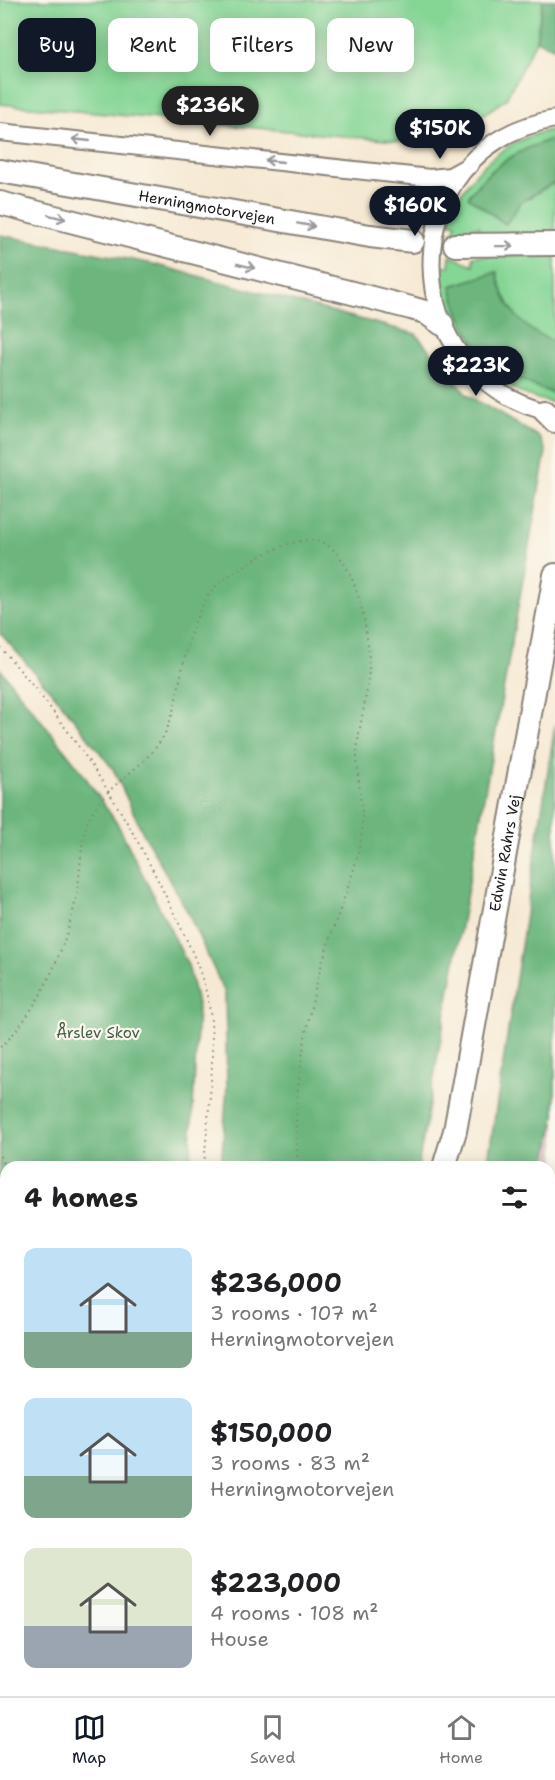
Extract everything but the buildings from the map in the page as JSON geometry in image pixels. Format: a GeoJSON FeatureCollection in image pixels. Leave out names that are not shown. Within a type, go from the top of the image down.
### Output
{"type":"FeatureCollection","features":[{"type":"Feature","properties":{"kind":"highway","name":"Herningmotorvejen"},"geometry":{"type":"LineString","coordinates":[[0,171],[358,234],[412,241]]}},
{"type":"Feature","properties":{"kind":"highway"},"geometry":{"type":"LineString","coordinates":[[0,203],[411,308],[425,312],[442,324]]}},
{"type":"Feature","properties":{"kind":"highway"},"geometry":{"type":"LineString","coordinates":[[455,245],[555,244]]}},
{"type":"Feature","properties":{"kind":"highway","name":"Edwin Rahrs Vej"},"geometry":{"type":"LineString","coordinates":[[455,1131],[555,575]]}},
{"type":"Feature","properties":{"kind":"highway"},"geometry":{"type":"LineString","coordinates":[[446,1161],[455,1131]]}},
{"type":"Feature","properties":{"kind":"highway"},"geometry":{"type":"LineString","coordinates":[[453,1161],[455,1131]]}},
{"type":"Feature","properties":{"kind":"street"},"geometry":{"type":"LineString","coordinates":[[0,132],[430,178],[450,176],[470,165],[505,136],[533,124],[555,119]]}},
{"type":"Feature","properties":{"kind":"street"},"geometry":{"type":"LineString","coordinates":[[470,165],[444,203],[431,248],[430,279],[442,324],[461,357],[488,384],[520,403],[552,415]]}},
{"type":"Feature","properties":{"kind":"path"},"geometry":{"type":"LineString","coordinates":[[0,1047],[30,1010],[66,939],[77,893],[88,819],[110,790],[153,754],[168,729],[179,696],[192,629],[205,600],[219,583],[255,560],[293,542],[317,540],[335,552],[361,599],[367,632],[369,667],[357,754],[362,835],[354,870],[327,946],[311,1011],[297,1091],[295,1145],[297,1161]]}},
{"type":"Feature","properties":{"kind":"path"},"geometry":{"type":"LineString","coordinates":[[0,647],[59,717],[110,790],[150,863],[200,968],[212,1023],[204,1161]]}},
{"type":"Feature","properties":{"kind":"shaded area"},"geometry":{"type":"Polygon","coordinates":[[[555,1116],[555,1161],[546,1161],[555,1116]]]}},
{"type":"Feature","properties":{"kind":"green space"},"geometry":{"type":"Polygon","coordinates":[[[0,0],[543,0],[536,40],[506,99],[439,145],[0,104],[0,0]]]}},
{"type":"Feature","properties":{"kind":"green space"},"geometry":{"type":"Polygon","coordinates":[[[543,0],[555,0],[555,48],[536,40],[543,0]]]}},
{"type":"Feature","properties":{"kind":"green space"},"geometry":{"type":"Polygon","coordinates":[[[555,129],[555,138],[529,148],[496,167],[469,197],[505,224],[521,202],[555,182],[555,239],[478,241],[479,226],[453,234],[456,224],[447,221],[455,204],[476,173],[503,150],[519,141],[555,129]]]}},
{"type":"Feature","properties":{"kind":"green space"},"geometry":{"type":"Polygon","coordinates":[[[555,138],[555,182],[521,202],[506,224],[468,197],[486,176],[506,160],[517,153],[555,138]]]}},
{"type":"Feature","properties":{"kind":"green space"},"geometry":{"type":"Polygon","coordinates":[[[0,235],[149,263],[416,334],[467,395],[539,437],[546,451],[419,1161],[221,1161],[227,1086],[225,993],[186,909],[143,833],[113,769],[62,704],[0,633],[0,235]]]}},
{"type":"Feature","properties":{"kind":"green space"},"geometry":{"type":"Polygon","coordinates":[[[555,254],[555,341],[533,331],[516,315],[504,295],[497,272],[451,286],[465,326],[475,342],[501,367],[555,394],[555,403],[536,398],[500,380],[470,353],[450,318],[444,299],[440,266],[449,267],[450,256],[473,265],[473,256],[555,254]]]}},
{"type":"Feature","properties":{"kind":"green space"},"geometry":{"type":"Polygon","coordinates":[[[497,272],[504,295],[516,315],[533,331],[555,341],[555,394],[534,386],[500,367],[486,356],[465,326],[451,286],[497,272]]]}},
{"type":"Feature","properties":{"kind":"green space","name":"Årslev Skov"},"geometry":{"type":"Polygon","coordinates":[[[0,669],[79,768],[118,825],[188,965],[198,1008],[190,1161],[0,1161],[0,669]]]}},
{"type":"Feature","properties":{"kind":"green space"},"geometry":{"type":"Polygon","coordinates":[[[555,725],[555,1116],[546,1161],[488,1161],[555,725]]]}}]}
